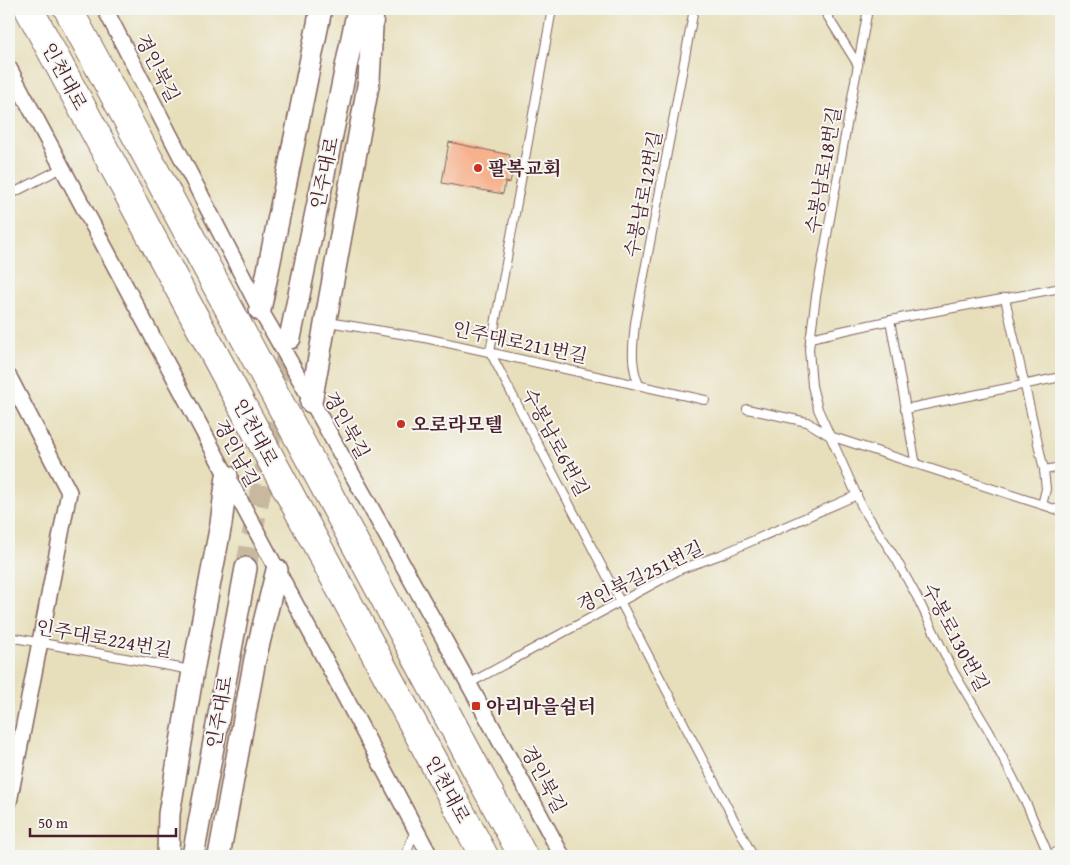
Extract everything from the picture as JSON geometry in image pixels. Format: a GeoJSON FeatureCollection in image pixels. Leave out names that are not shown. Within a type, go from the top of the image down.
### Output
{"type":"FeatureCollection","features":[{"type":"Feature","properties":{"kind":"highway","name":"인천대로"},"geometry":{"type":"LineString","coordinates":[[29,9],[484,856]]}},
{"type":"Feature","properties":{"kind":"highway","name":"인천대로"},"geometry":{"type":"LineString","coordinates":[[68,9],[524,856]]}},
{"type":"Feature","properties":{"kind":"street","name":"경인북길"},"geometry":{"type":"LineString","coordinates":[[105,9],[260,310],[470,683],[562,856]]}},
{"type":"Feature","properties":{"kind":"street"},"geometry":{"type":"LineString","coordinates":[[260,310],[321,9]]}},
{"type":"Feature","properties":{"kind":"street","name":"인주대로"},"geometry":{"type":"LineString","coordinates":[[290,338],[358,9]]}},
{"type":"Feature","properties":{"kind":"street"},"geometry":{"type":"LineString","coordinates":[[311,402],[369,80],[373,9]]}},
{"type":"Feature","properties":{"kind":"street","name":"경인남길"},"geometry":{"type":"LineString","coordinates":[[9,68],[430,856]]}},
{"type":"Feature","properties":{"kind":"street"},"geometry":{"type":"LineString","coordinates":[[9,377],[69,492],[9,802]]}},
{"type":"Feature","properties":{"kind":"street"},"geometry":{"type":"LineString","coordinates":[[168,856],[170,814],[193,671],[221,524],[227,476]]}},
{"type":"Feature","properties":{"kind":"street","name":"인주대로"},"geometry":{"type":"LineString","coordinates":[[193,856],[246,568]]}},
{"type":"Feature","properties":{"kind":"street"},"geometry":{"type":"LineString","coordinates":[[219,856],[255,659],[277,570]]}},
{"type":"Feature","properties":{"kind":"lane"},"geometry":{"type":"LineString","coordinates":[[490,352],[552,9]]}},
{"type":"Feature","properties":{"kind":"lane","name":"수봉남로12번길"},"geometry":{"type":"LineString","coordinates":[[639,385],[633,371],[635,323],[693,9]]}},
{"type":"Feature","properties":{"kind":"lane"},"geometry":{"type":"LineString","coordinates":[[823,9],[858,65]]}},
{"type":"Feature","properties":{"kind":"lane","name":"수봉남로18번길"},"geometry":{"type":"LineString","coordinates":[[830,436],[818,409],[812,386],[809,349],[816,296],[868,9]]}},
{"type":"Feature","properties":{"kind":"lane"},"geometry":{"type":"LineString","coordinates":[[9,196],[62,168]]}},
{"type":"Feature","properties":{"kind":"lane"},"geometry":{"type":"LineString","coordinates":[[810,338],[890,320],[1061,288]]}},
{"type":"Feature","properties":{"kind":"lane"},"geometry":{"type":"LineString","coordinates":[[1005,298],[1044,470],[1046,489],[1042,505]]}},
{"type":"Feature","properties":{"kind":"lane"},"geometry":{"type":"LineString","coordinates":[[890,320],[914,463]]}},
{"type":"Feature","properties":{"kind":"lane","name":"인주대로211번길"},"geometry":{"type":"LineString","coordinates":[[327,321],[425,338],[705,400]]}},
{"type":"Feature","properties":{"kind":"lane","name":"수봉남로6번길"},"geometry":{"type":"LineString","coordinates":[[490,352],[753,856]]}},
{"type":"Feature","properties":{"kind":"lane"},"geometry":{"type":"LineString","coordinates":[[905,409],[1061,377]]}},
{"type":"Feature","properties":{"kind":"lane"},"geometry":{"type":"LineString","coordinates":[[748,409],[807,422],[830,436],[1061,511]]}},
{"type":"Feature","properties":{"kind":"lane","name":"수봉로130번길"},"geometry":{"type":"LineString","coordinates":[[830,436],[862,507],[896,558],[953,671],[989,731],[1049,856]]}},
{"type":"Feature","properties":{"kind":"lane"},"geometry":{"type":"LineString","coordinates":[[1044,470],[1061,467]]}},
{"type":"Feature","properties":{"kind":"lane","name":"경인북길251번길"},"geometry":{"type":"LineString","coordinates":[[470,683],[681,569],[720,555],[857,495]]}},
{"type":"Feature","properties":{"kind":"lane","name":"인주대로224번길"},"geometry":{"type":"LineString","coordinates":[[9,637],[193,671]]}},
{"type":"Feature","properties":{"kind":"lane"},"geometry":{"type":"LineString","coordinates":[[406,856],[415,829]]}},
{"type":"Feature","properties":{"kind":"lane"},"geometry":{"type":"LineString","coordinates":[[1049,856],[1061,850]]}},
{"type":"Feature","properties":{"kind":"building","name":"팔복교회"},"geometry":{"type":"Polygon","coordinates":[[[449,142],[510,155],[508,167],[513,168],[510,183],[505,182],[503,194],[442,183],[449,142]]]}},
{"type":"Feature","properties":{"kind":"tunnel"},"geometry":{"type":"LineString","coordinates":[[246,568],[289,340]]}},
{"type":"Feature","properties":{"kind":"place","name":"팔복교회"},"geometry":{"type":"Point","coordinates":[478,168]}},
{"type":"Feature","properties":{"kind":"place","name":"오로라모텔"},"geometry":{"type":"Point","coordinates":[401,424]}},
{"type":"Feature","properties":{"kind":"place","name":"아리마을쉼터"},"geometry":{"type":"Point","coordinates":[476,706]}}]}
